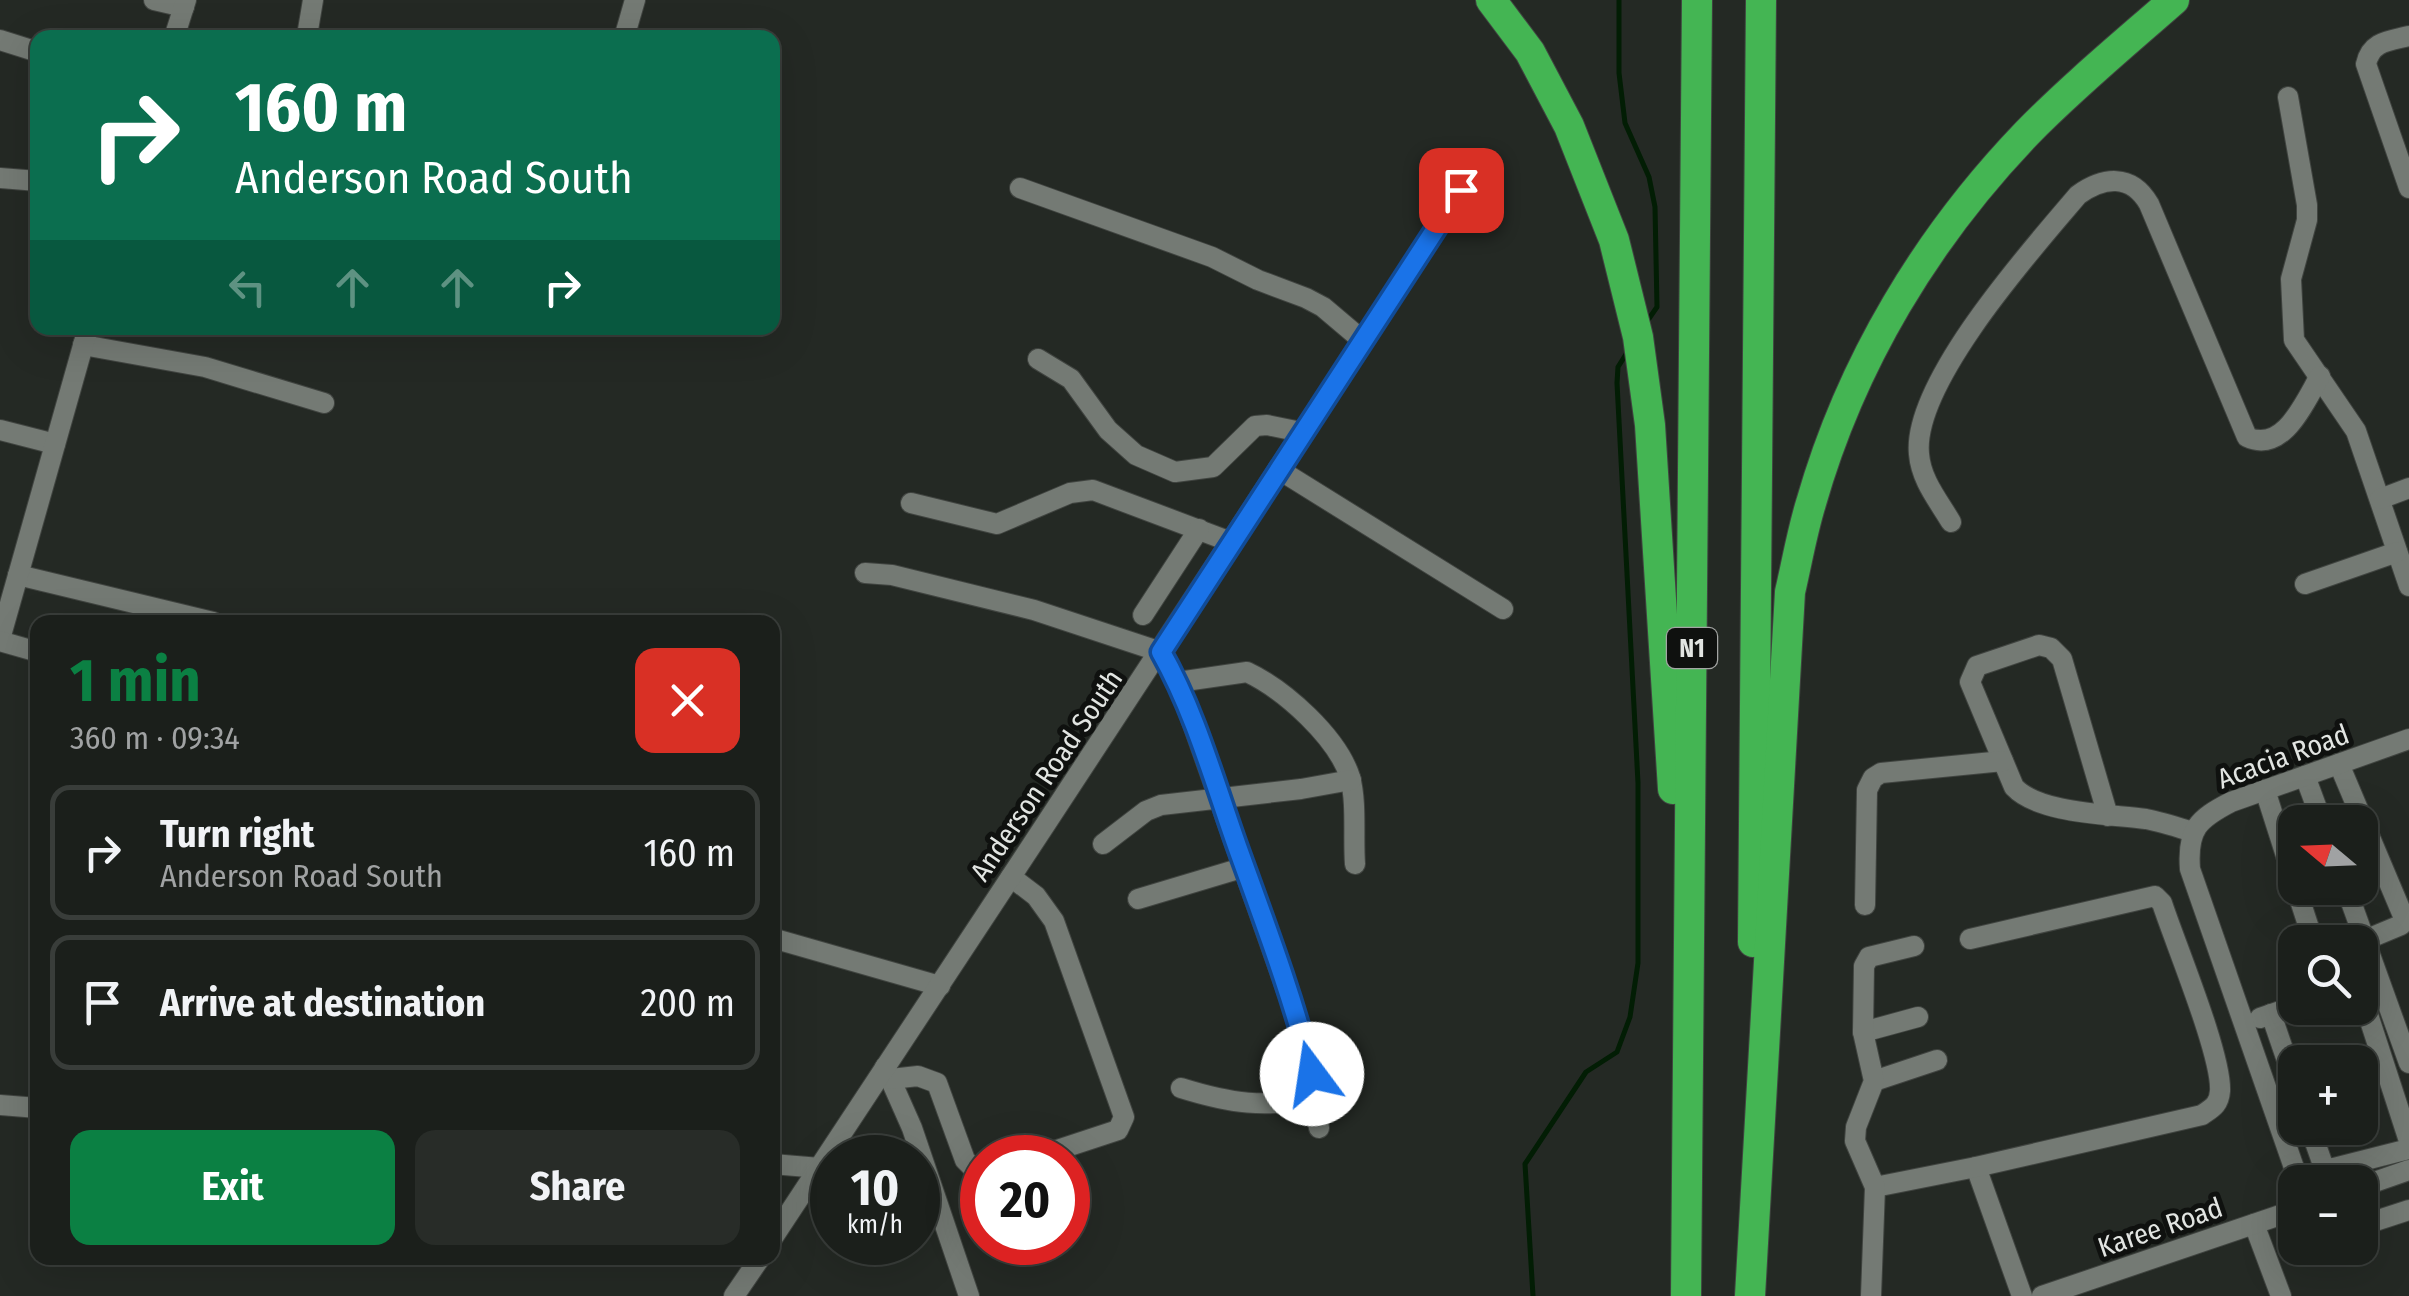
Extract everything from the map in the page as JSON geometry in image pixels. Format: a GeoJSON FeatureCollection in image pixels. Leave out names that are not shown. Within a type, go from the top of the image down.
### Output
{"type":"FeatureCollection","features":[{"type":"Feature","properties":{"kind":"highway"},"geometry":{"type":"LineString","coordinates":[[1491,0],[1530,52],[1569,126],[1614,240],[1638,336],[1651,445],[1689,1042]]}},
{"type":"Feature","properties":{"kind":"highway","name":"N1"},"geometry":{"type":"LineString","coordinates":[[1686,1296],[1697,0]]}},
{"type":"Feature","properties":{"kind":"highway","name":"N1"},"geometry":{"type":"LineString","coordinates":[[1750,1296],[1761,0]]}},
{"type":"Feature","properties":{"kind":"highway"},"geometry":{"type":"LineString","coordinates":[[1750,1296],[1790,592],[1811,503],[1844,407],[1910,279],[1960,210],[2028,132],[2174,0]]}},
{"type":"Feature","properties":{"kind":"street"},"geometry":{"type":"LineString","coordinates":[[154,0],[185,4],[177,30]]}},
{"type":"Feature","properties":{"kind":"street"},"geometry":{"type":"LineString","coordinates":[[309,30],[313,0]]}},
{"type":"Feature","properties":{"kind":"street"},"geometry":{"type":"LineString","coordinates":[[626,30],[635,0]]}},
{"type":"Feature","properties":{"kind":"street"},"geometry":{"type":"LineString","coordinates":[[2409,36],[2374,45],[2366,64],[2409,188]]}},
{"type":"Feature","properties":{"kind":"street"},"geometry":{"type":"LineString","coordinates":[[0,40],[30,49]]}},
{"type":"Feature","properties":{"kind":"street"},"geometry":{"type":"LineString","coordinates":[[2288,97],[2308,205],[2291,279],[2294,340],[2356,432],[2409,586]]}},
{"type":"Feature","properties":{"kind":"street","name":"Anderson Road South"},"geometry":{"type":"LineString","coordinates":[[844,1135],[888,1073],[940,986],[1480,160]]}},
{"type":"Feature","properties":{"kind":"street"},"geometry":{"type":"LineString","coordinates":[[0,178],[30,180]]}},
{"type":"Feature","properties":{"kind":"street"},"geometry":{"type":"LineString","coordinates":[[1951,522],[1922,475],[1918,449],[1922,421],[1986,302],[2078,195],[2097,182],[2128,184],[2142,192],[2247,437],[2264,442],[2277,436],[2294,419],[2320,376]]}},
{"type":"Feature","properties":{"kind":"street"},"geometry":{"type":"LineString","coordinates":[[1020,188],[1212,257],[1306,298],[1362,340]]}},
{"type":"Feature","properties":{"kind":"street"},"geometry":{"type":"LineString","coordinates":[[30,649],[0,640],[10,584],[86,336],[324,403]]}},
{"type":"Feature","properties":{"kind":"street"},"geometry":{"type":"LineString","coordinates":[[1038,359],[1070,379],[1108,430],[1136,455],[1174,472],[1213,467],[1255,426],[1301,432]]}},
{"type":"Feature","properties":{"kind":"street"},"geometry":{"type":"LineString","coordinates":[[0,430],[55,444]]}},
{"type":"Feature","properties":{"kind":"street"},"geometry":{"type":"LineString","coordinates":[[1278,469],[1502,609]]}},
{"type":"Feature","properties":{"kind":"street"},"geometry":{"type":"LineString","coordinates":[[2380,499],[2409,488]]}},
{"type":"Feature","properties":{"kind":"street"},"geometry":{"type":"LineString","coordinates":[[911,504],[997,524],[1070,493],[1093,490],[1231,542]]}},
{"type":"Feature","properties":{"kind":"street"},"geometry":{"type":"LineString","coordinates":[[1143,615],[1199,529]]}},
{"type":"Feature","properties":{"kind":"street"},"geometry":{"type":"LineString","coordinates":[[2304,584],[2398,552]]}},
{"type":"Feature","properties":{"kind":"street"},"geometry":{"type":"LineString","coordinates":[[865,573],[892,575],[1034,610],[1161,652],[1178,682],[1302,1034],[1316,1097],[1318,1128]]}},
{"type":"Feature","properties":{"kind":"street"},"geometry":{"type":"LineString","coordinates":[[10,584],[176,615]]}},
{"type":"Feature","properties":{"kind":"street"},"geometry":{"type":"LineString","coordinates":[[2108,816],[2062,659],[2051,648],[2039,645],[1977,666],[1970,682],[2014,787],[2022,796],[2108,816],[2148,820],[2193,832],[2190,868],[2293,1165]]}},
{"type":"Feature","properties":{"kind":"street"},"geometry":{"type":"LineString","coordinates":[[1178,682],[1242,671],[1276,690],[1327,735],[1351,780],[1355,864]]}},
{"type":"Feature","properties":{"kind":"street","name":"Acacia Road"},"geometry":{"type":"LineString","coordinates":[[2193,832],[2206,815],[2409,739]]}},
{"type":"Feature","properties":{"kind":"street"},"geometry":{"type":"LineString","coordinates":[[1865,905],[1866,790],[1873,778],[1881,772],[2002,760]]}},
{"type":"Feature","properties":{"kind":"street"},"geometry":{"type":"LineString","coordinates":[[2339,764],[2404,918],[2402,925],[2378,935]]}},
{"type":"Feature","properties":{"kind":"street"},"geometry":{"type":"LineString","coordinates":[[2305,776],[2316,805]]}},
{"type":"Feature","properties":{"kind":"street"},"geometry":{"type":"LineString","coordinates":[[1102,844],[1146,810],[1161,804],[1284,792],[1351,780]]}},
{"type":"Feature","properties":{"kind":"street"},"geometry":{"type":"LineString","coordinates":[[2265,790],[2278,830]]}},
{"type":"Feature","properties":{"kind":"street"},"geometry":{"type":"LineString","coordinates":[[1138,899],[1245,867]]}},
{"type":"Feature","properties":{"kind":"street"},"geometry":{"type":"LineString","coordinates":[[1011,877],[1036,896],[1054,921],[1124,1117],[1118,1130],[1090,1139]]}},
{"type":"Feature","properties":{"kind":"street"},"geometry":{"type":"LineString","coordinates":[[1875,1187],[1976,1168],[2202,1115],[2215,1106],[2220,1087],[2198,1010],[2162,903],[2155,896],[1970,939]]}},
{"type":"Feature","properties":{"kind":"street"},"geometry":{"type":"LineString","coordinates":[[780,940],[940,986]]}},
{"type":"Feature","properties":{"kind":"street"},"geometry":{"type":"LineString","coordinates":[[1871,1296],[1875,1187],[1855,1140],[1856,1126],[1874,1082],[1863,1032],[1866,958],[1914,946]]}},
{"type":"Feature","properties":{"kind":"street"},"geometry":{"type":"LineString","coordinates":[[2378,976],[2409,1062]]}},
{"type":"Feature","properties":{"kind":"street"},"geometry":{"type":"LineString","coordinates":[[2244,1024],[2278,1012]]}},
{"type":"Feature","properties":{"kind":"street"},"geometry":{"type":"LineString","coordinates":[[2271,1014],[2282,1045]]}},
{"type":"Feature","properties":{"kind":"street"},"geometry":{"type":"LineString","coordinates":[[1863,1032],[1918,1017]]}},
{"type":"Feature","properties":{"kind":"street"},"geometry":{"type":"LineString","coordinates":[[2316,1145],[2323,1165],[2330,1170],[2409,1145],[2371,1025]]}},
{"type":"Feature","properties":{"kind":"street"},"geometry":{"type":"LineString","coordinates":[[1874,1082],[1937,1060]]}},
{"type":"Feature","properties":{"kind":"street"},"geometry":{"type":"LineString","coordinates":[[960,1146],[937,1082],[888,1073],[912,1128],[968,1296]]}},
{"type":"Feature","properties":{"kind":"street"},"geometry":{"type":"LineString","coordinates":[[1181,1088],[1236,1104],[1295,1102],[1316,1097]]}},
{"type":"Feature","properties":{"kind":"street"},"geometry":{"type":"LineString","coordinates":[[0,1105],[30,1107]]}},
{"type":"Feature","properties":{"kind":"street"},"geometry":{"type":"LineString","coordinates":[[780,1165],[810,1167]]}},
{"type":"Feature","properties":{"kind":"street"},"geometry":{"type":"LineString","coordinates":[[1976,1168],[2022,1296]]}},
{"type":"Feature","properties":{"kind":"street"},"geometry":{"type":"LineString","coordinates":[[2378,1181],[2409,1170]]}},
{"type":"Feature","properties":{"kind":"street","name":"Anderson Road South"},"geometry":{"type":"LineString","coordinates":[[780,1226],[810,1183]]}},
{"type":"Feature","properties":{"kind":"street"},"geometry":{"type":"LineString","coordinates":[[2378,1220],[2409,1210]]}},
{"type":"Feature","properties":{"kind":"street","name":"Karee Road"},"geometry":{"type":"LineString","coordinates":[[2042,1296],[2278,1216]]}},
{"type":"Feature","properties":{"kind":"street"},"geometry":{"type":"LineString","coordinates":[[2254,1224],[2280,1296]]}},
{"type":"Feature","properties":{"kind":"street"},"geometry":{"type":"LineString","coordinates":[[734,1296],[755,1265]]}},
{"type":"Feature","properties":{"kind":"waterway"},"geometry":{"type":"LineString","coordinates":[[1619,0],[1619,73],[1625,123],[1649,177],[1655,207],[1657,307],[1648,320]]}},
{"type":"Feature","properties":{"kind":"waterway"},"geometry":{"type":"LineString","coordinates":[[1533,1296],[1525,1164],[1586,1072],[1617,1052],[1630,1017],[1638,963],[1638,783],[1617,383],[1618,367],[1628,351]]}},
{"type":"Feature","properties":{"kind":"route"},"geometry":{"type":"LineString","coordinates":[[1312,1074],[1302,1034],[1232,832],[1178,682],[1161,652],[1461,190]]}}]}
